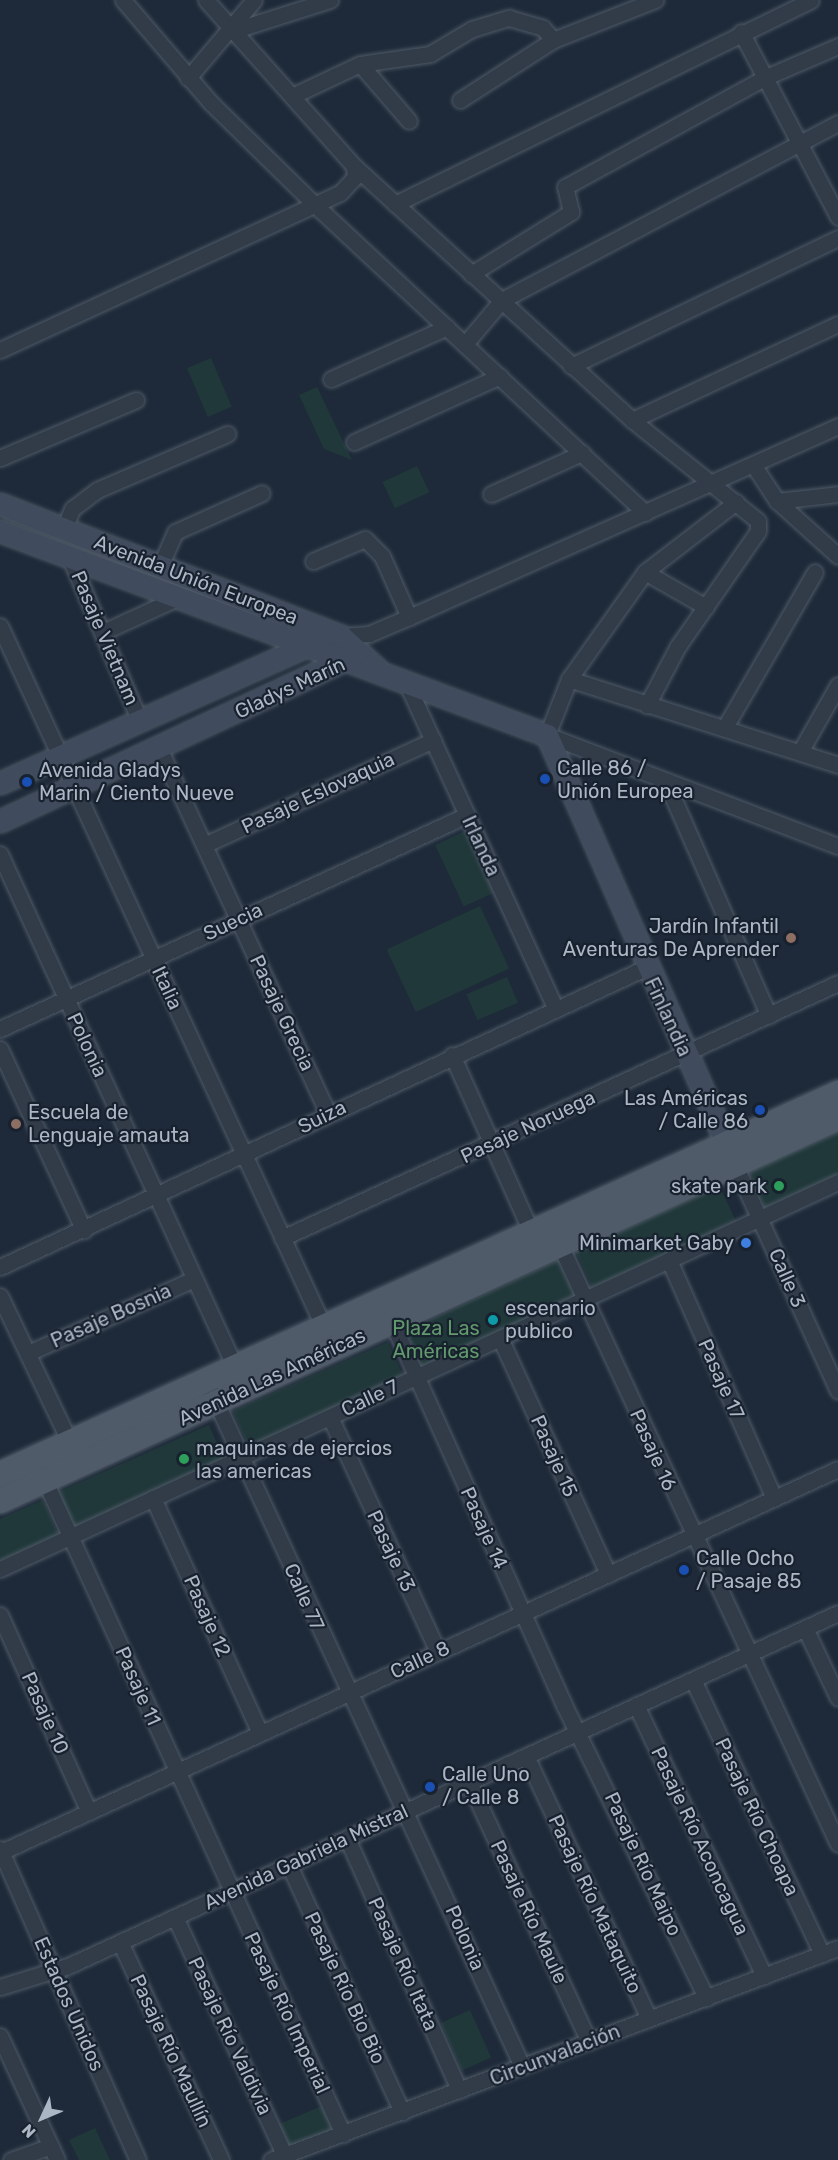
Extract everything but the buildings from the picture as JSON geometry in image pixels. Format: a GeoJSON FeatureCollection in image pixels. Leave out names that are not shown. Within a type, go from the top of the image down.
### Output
{"type":"FeatureCollection","features":[{"type":"Feature","properties":{"kind":"main road","name":"Avenida Las Américas"},"geometry":{"type":"LineString","coordinates":[[0,1474],[838,1093]]}},
{"type":"Feature","properties":{"kind":"main road","name":"Avenida Las Américas"},"geometry":{"type":"LineString","coordinates":[[0,1501],[838,1118]]}},
{"type":"Feature","properties":{"kind":"street"},"geometry":{"type":"LineString","coordinates":[[123,0],[188,78],[314,204],[645,513]]}},
{"type":"Feature","properties":{"kind":"street"},"geometry":{"type":"LineString","coordinates":[[206,0],[354,166],[632,420],[758,521],[758,531],[706,607],[647,705]]}},
{"type":"Feature","properties":{"kind":"street"},"geometry":{"type":"LineString","coordinates":[[188,78],[232,31],[254,0]]}},
{"type":"Feature","properties":{"kind":"street"},"geometry":{"type":"LineString","coordinates":[[232,31],[330,0]]}},
{"type":"Feature","properties":{"kind":"street"},"geometry":{"type":"LineString","coordinates":[[460,100],[553,40],[655,0]]}},
{"type":"Feature","properties":{"kind":"street"},"geometry":{"type":"LineString","coordinates":[[395,204],[741,32],[811,0]]}},
{"type":"Feature","properties":{"kind":"street"},"geometry":{"type":"LineString","coordinates":[[292,96],[360,64],[430,54],[472,29],[509,18],[543,28],[553,40]]}},
{"type":"Feature","properties":{"kind":"street"},"geometry":{"type":"LineString","coordinates":[[741,32],[838,217]]}},
{"type":"Feature","properties":{"kind":"street"},"geometry":{"type":"LineString","coordinates":[[471,274],[571,212],[565,187],[764,78],[838,46]]}},
{"type":"Feature","properties":{"kind":"street"},"geometry":{"type":"LineString","coordinates":[[360,64],[409,121]]}},
{"type":"Feature","properties":{"kind":"street"},"geometry":{"type":"LineString","coordinates":[[465,344],[502,300],[799,146],[838,123]]}},
{"type":"Feature","properties":{"kind":"street"},"geometry":{"type":"LineString","coordinates":[[0,350],[314,204],[350,185],[354,166]]}},
{"type":"Feature","properties":{"kind":"street"},"geometry":{"type":"LineString","coordinates":[[571,366],[838,238]]}},
{"type":"Feature","properties":{"kind":"street"},"geometry":{"type":"LineString","coordinates":[[632,420],[838,324]]}},
{"type":"Feature","properties":{"kind":"street"},"geometry":{"type":"LineString","coordinates":[[331,379],[447,327]]}},
{"type":"Feature","properties":{"kind":"street"},"geometry":{"type":"LineString","coordinates":[[354,442],[500,376]]}},
{"type":"Feature","properties":{"kind":"street"},"geometry":{"type":"LineString","coordinates":[[0,458],[136,400]]}},
{"type":"Feature","properties":{"kind":"street"},"geometry":{"type":"LineString","coordinates":[[360,648],[410,617],[645,513],[712,486],[838,426]]}},
{"type":"Feature","properties":{"kind":"street"},"geometry":{"type":"LineString","coordinates":[[64,529],[72,509],[97,490],[227,434]]}},
{"type":"Feature","properties":{"kind":"street"},"geometry":{"type":"LineString","coordinates":[[491,494],[582,453]]}},
{"type":"Feature","properties":{"kind":"street"},"geometry":{"type":"LineString","coordinates":[[754,466],[777,501],[838,556]]}},
{"type":"Feature","properties":{"kind":"street"},"geometry":{"type":"LineString","coordinates":[[160,566],[175,532],[262,493]]}},
{"type":"Feature","properties":{"kind":"street"},"geometry":{"type":"LineString","coordinates":[[777,501],[838,494]]}},
{"type":"Feature","properties":{"kind":"street"},"geometry":{"type":"LineString","coordinates":[[547,735],[569,680],[645,572],[736,502]]}},
{"type":"Feature","properties":{"kind":"street","name":"Avenida Unión Europea"},"geometry":{"type":"LineString","coordinates":[[0,504],[341,636],[360,648],[380,673],[547,735],[667,784],[838,846]]}},
{"type":"Feature","properties":{"kind":"street","name":"Avenida Unión Europea"},"geometry":{"type":"LineString","coordinates":[[0,531],[306,645],[360,648]]}},
{"type":"Feature","properties":{"kind":"street"},"geometry":{"type":"LineString","coordinates":[[314,561],[365,539],[382,556],[410,617]]}},
{"type":"Feature","properties":{"kind":"street","name":"Pasaje Vietnam"},"geometry":{"type":"LineString","coordinates":[[70,558],[105,631],[139,718]]}},
{"type":"Feature","properties":{"kind":"street"},"geometry":{"type":"LineString","coordinates":[[645,572],[706,607]]}},
{"type":"Feature","properties":{"kind":"street"},"geometry":{"type":"LineString","coordinates":[[725,727],[815,572]]}},
{"type":"Feature","properties":{"kind":"street"},"geometry":{"type":"LineString","coordinates":[[105,631],[177,598]]}},
{"type":"Feature","properties":{"kind":"street","name":"Italia"},"geometry":{"type":"LineString","coordinates":[[0,626],[334,1349]]}},
{"type":"Feature","properties":{"kind":"street","name":"Gladys Marín"},"geometry":{"type":"LineString","coordinates":[[0,783],[139,718],[306,645],[341,636]]}},
{"type":"Feature","properties":{"kind":"street","name":"Gladys Marín"},"geometry":{"type":"LineString","coordinates":[[0,821],[159,748],[360,648]]}},
{"type":"Feature","properties":{"kind":"street"},"geometry":{"type":"LineString","coordinates":[[569,680],[725,727],[838,765]]}},
{"type":"Feature","properties":{"kind":"street","name":"Irlanda"},"geometry":{"type":"LineString","coordinates":[[406,682],[556,1009]]}},
{"type":"Feature","properties":{"kind":"street"},"geometry":{"type":"LineString","coordinates":[[800,752],[838,685]]}},
{"type":"Feature","properties":{"kind":"street","name":"Finlandia"},"geometry":{"type":"LineString","coordinates":[[547,735],[645,968],[735,1165]]}},
{"type":"Feature","properties":{"kind":"street","name":"Pasaje Eslovaquia"},"geometry":{"type":"LineString","coordinates":[[204,845],[433,740]]}},
{"type":"Feature","properties":{"kind":"street","name":"Pasaje Grecia"},"geometry":{"type":"LineString","coordinates":[[159,748],[328,1113]]}},
{"type":"Feature","properties":{"kind":"street"},"geometry":{"type":"LineString","coordinates":[[667,784],[769,1016]]}},
{"type":"Feature","properties":{"kind":"street","name":"Suecia"},"geometry":{"type":"LineString","coordinates":[[0,1029],[467,815]]}},
{"type":"Feature","properties":{"kind":"street","name":"Polonia"},"geometry":{"type":"LineString","coordinates":[[0,854],[235,1367]]}},
{"type":"Feature","properties":{"kind":"street","name":"Suiza"},"geometry":{"type":"LineString","coordinates":[[0,1267],[84,1231],[328,1113],[645,968]]}},
{"type":"Feature","properties":{"kind":"street","name":"Pasaje Noruega"},"geometry":{"type":"LineString","coordinates":[[282,1238],[492,1144],[838,983]]}},
{"type":"Feature","properties":{"kind":"street"},"geometry":{"type":"LineString","coordinates":[[0,1049],[84,1231]]}},
{"type":"Feature","properties":{"kind":"street"},"geometry":{"type":"LineString","coordinates":[[452,1055],[531,1232]]}},
{"type":"Feature","properties":{"kind":"street","name":"Calle 3"},"geometry":{"type":"LineString","coordinates":[[735,1165],[838,1391]]}},
{"type":"Feature","properties":{"kind":"street","name":"Calle 7"},"geometry":{"type":"LineString","coordinates":[[0,1569],[838,1182]]}},
{"type":"Feature","properties":{"kind":"street","name":"Pasaje 16"},"geometry":{"type":"LineString","coordinates":[[560,1245],[692,1536],[838,1844]]}},
{"type":"Feature","properties":{"kind":"street","name":"Pasaje 17"},"geometry":{"type":"LineString","coordinates":[[669,1260],[774,1498]]}},
{"type":"Feature","properties":{"kind":"street","name":"Pasaje Bosnia"},"geometry":{"type":"LineString","coordinates":[[28,1353],[195,1279]]}},
{"type":"Feature","properties":{"kind":"street"},"geometry":{"type":"LineString","coordinates":[[0,1296],[70,1443]]}},
{"type":"Feature","properties":{"kind":"street","name":"Pasaje 14"},"geometry":{"type":"LineString","coordinates":[[392,1322],[578,1732]]}},
{"type":"Feature","properties":{"kind":"street","name":"Pasaje 15"},"geometry":{"type":"LineString","coordinates":[[500,1338],[608,1574]]}},
{"type":"Feature","properties":{"kind":"street","name":"Calle 77"},"geometry":{"type":"LineString","coordinates":[[206,1380],[404,1812]]}},
{"type":"Feature","properties":{"kind":"street","name":"Pasaje 13"},"geometry":{"type":"LineString","coordinates":[[330,1417],[438,1652]]}},
{"type":"Feature","properties":{"kind":"street","name":"Calle 8"},"geometry":{"type":"LineString","coordinates":[[1,1850],[177,1772],[838,1469]]}},
{"type":"Feature","properties":{"kind":"street","name":"Pasaje 11"},"geometry":{"type":"LineString","coordinates":[[45,1481],[231,1891]]}},
{"type":"Feature","properties":{"kind":"street","name":"Pasaje 12"},"geometry":{"type":"LineString","coordinates":[[153,1498],[260,1733]]}},
{"type":"Feature","properties":{"kind":"street","name":"Avenida Gabriela Mistral"},"geometry":{"type":"LineString","coordinates":[[0,1987],[120,1942],[838,1613]]}},
{"type":"Feature","properties":{"kind":"street","name":"Pasaje 10"},"geometry":{"type":"LineString","coordinates":[[0,1615],[89,1812]]}},
{"type":"Feature","properties":{"kind":"street"},"geometry":{"type":"LineString","coordinates":[[805,1628],[838,1698]]}},
{"type":"Feature","properties":{"kind":"street","name":"Pasaje Río Choapa"},"geometry":{"type":"LineString","coordinates":[[693,1680],[822,1954]]}},
{"type":"Feature","properties":{"kind":"street","name":"Pasaje Río Aconcagua"},"geometry":{"type":"LineString","coordinates":[[636,1705],[764,1976]]}},
{"type":"Feature","properties":{"kind":"street","name":"Pasaje Río Maipo"},"geometry":{"type":"LineString","coordinates":[[578,1732],[706,1998]]}},
{"type":"Feature","properties":{"kind":"street","name":"Pasaje Río Mataquito"},"geometry":{"type":"LineString","coordinates":[[526,1756],[649,2019]]}},
{"type":"Feature","properties":{"kind":"street","name":"Pasaje Río Maule"},"geometry":{"type":"LineString","coordinates":[[470,1782],[589,2042]]}},
{"type":"Feature","properties":{"kind":"street","name":"Polonia"},"geometry":{"type":"LineString","coordinates":[[404,1812],[522,2066]]}},
{"type":"Feature","properties":{"kind":"street","name":"Pasaje Río Itata"},"geometry":{"type":"LineString","coordinates":[[346,1838],[459,2090]]}},
{"type":"Feature","properties":{"kind":"street","name":"Estados Unidos"},"geometry":{"type":"LineString","coordinates":[[1,1850],[138,2160]]}},
{"type":"Feature","properties":{"kind":"street","name":"Pasaje Río Bio Bio"},"geometry":{"type":"LineString","coordinates":[[289,1865],[402,2112]]}},
{"type":"Feature","properties":{"kind":"street","name":"Pasaje Río Imperial"},"geometry":{"type":"LineString","coordinates":[[231,1891],[343,2134]]}},
{"type":"Feature","properties":{"kind":"street","name":"Pasaje Río Valdivia"},"geometry":{"type":"LineString","coordinates":[[175,1917],[278,2158]]}},
{"type":"Feature","properties":{"kind":"street","name":"Pasaje Río Maullín"},"geometry":{"type":"LineString","coordinates":[[120,1942],[221,2160]]}},
{"type":"Feature","properties":{"kind":"street","name":"Circunvalación"},"geometry":{"type":"LineString","coordinates":[[278,2158],[838,1948]]}},
{"type":"Feature","properties":{"kind":"street"},"geometry":{"type":"LineString","coordinates":[[0,2036],[54,2153],[11,2160]]}},
{"type":"Feature","properties":{"kind":"green space"},"geometry":{"type":"Polygon","coordinates":[[[211,358],[232,407],[208,417],[187,368],[211,358]]]}},
{"type":"Feature","properties":{"kind":"green space"},"geometry":{"type":"Polygon","coordinates":[[[317,387],[352,460],[324,449],[299,395],[317,387]]]}},
{"type":"Feature","properties":{"kind":"green space"},"geometry":{"type":"Polygon","coordinates":[[[417,466],[429,492],[395,508],[383,482],[417,466]]]}},
{"type":"Feature","properties":{"kind":"green space"},"geometry":{"type":"Polygon","coordinates":[[[465,831],[494,893],[464,907],[435,845],[465,831]]]}},
{"type":"Feature","properties":{"kind":"green space"},"geometry":{"type":"Polygon","coordinates":[[[480,906],[509,969],[416,1012],[387,950],[480,906]]]}},
{"type":"Feature","properties":{"kind":"green space"},"geometry":{"type":"Polygon","coordinates":[[[507,977],[518,1003],[477,1020],[466,994],[507,977]]]}},
{"type":"Feature","properties":{"kind":"green space"},"geometry":{"type":"Polygon","coordinates":[[[838,1129],[838,1174],[765,1208],[749,1171],[838,1129]]]}},
{"type":"Feature","properties":{"kind":"green space"},"geometry":{"type":"Polygon","coordinates":[[[719,1185],[736,1221],[593,1288],[576,1252],[719,1185]]]}},
{"type":"Feature","properties":{"kind":"green space","name":"Plaza Las Américas"},"geometry":{"type":"Polygon","coordinates":[[[558,1260],[576,1298],[423,1369],[406,1331],[558,1260]]]}},
{"type":"Feature","properties":{"kind":"green space","name":"Plaza Las Américas"},"geometry":{"type":"Polygon","coordinates":[[[388,1342],[404,1378],[249,1447],[233,1411],[388,1342]]]}},
{"type":"Feature","properties":{"kind":"green space"},"geometry":{"type":"Polygon","coordinates":[[[209,1425],[225,1461],[70,1530],[54,1494],[209,1425]]]}},
{"type":"Feature","properties":{"kind":"green space"},"geometry":{"type":"Polygon","coordinates":[[[43,1500],[59,1536],[0,1562],[0,1519],[43,1500]]]}},
{"type":"Feature","properties":{"kind":"green space"},"geometry":{"type":"Polygon","coordinates":[[[470,2010],[491,2058],[462,2071],[441,2023],[470,2010]]]}},
{"type":"Feature","properties":{"kind":"green space"},"geometry":{"type":"Polygon","coordinates":[[[324,2105],[335,2131],[288,2151],[277,2125],[324,2105]]]}},
{"type":"Feature","properties":{"kind":"green space"},"geometry":{"type":"Polygon","coordinates":[[[95,2128],[110,2160],[79,2160],[69,2140],[95,2128]]]}},
{"type":"Feature","properties":{"kind":"place","name":"Calle 86 / Unión Europea"},"geometry":{"type":"Point","coordinates":[545,779]}},
{"type":"Feature","properties":{"kind":"place","name":"Avenida Gladys Marin / Ciento Nueve"},"geometry":{"type":"Point","coordinates":[27,782]}},
{"type":"Feature","properties":{"kind":"place","name":"Jardín Infantil Aventuras De Aprender"},"geometry":{"type":"Point","coordinates":[791,938]}},
{"type":"Feature","properties":{"kind":"place","name":"Las Américas / Calle 86"},"geometry":{"type":"Point","coordinates":[760,1110]}},
{"type":"Feature","properties":{"kind":"place","name":"Escuela de Lenguaje amauta"},"geometry":{"type":"Point","coordinates":[16,1124]}},
{"type":"Feature","properties":{"kind":"place","name":"skate park"},"geometry":{"type":"Point","coordinates":[779,1186]}},
{"type":"Feature","properties":{"kind":"place","name":"Minimarket Gaby"},"geometry":{"type":"Point","coordinates":[746,1243]}},
{"type":"Feature","properties":{"kind":"place","name":"escenario publico"},"geometry":{"type":"Point","coordinates":[493,1320]}},
{"type":"Feature","properties":{"kind":"place","name":"maquinas de ejercios las americas"},"geometry":{"type":"Point","coordinates":[184,1459]}},
{"type":"Feature","properties":{"kind":"place","name":"Calle Ocho / Pasaje 85"},"geometry":{"type":"Point","coordinates":[684,1570]}},
{"type":"Feature","properties":{"kind":"place","name":"Calle Uno / Calle 8"},"geometry":{"type":"Point","coordinates":[430,1787]}}]}
